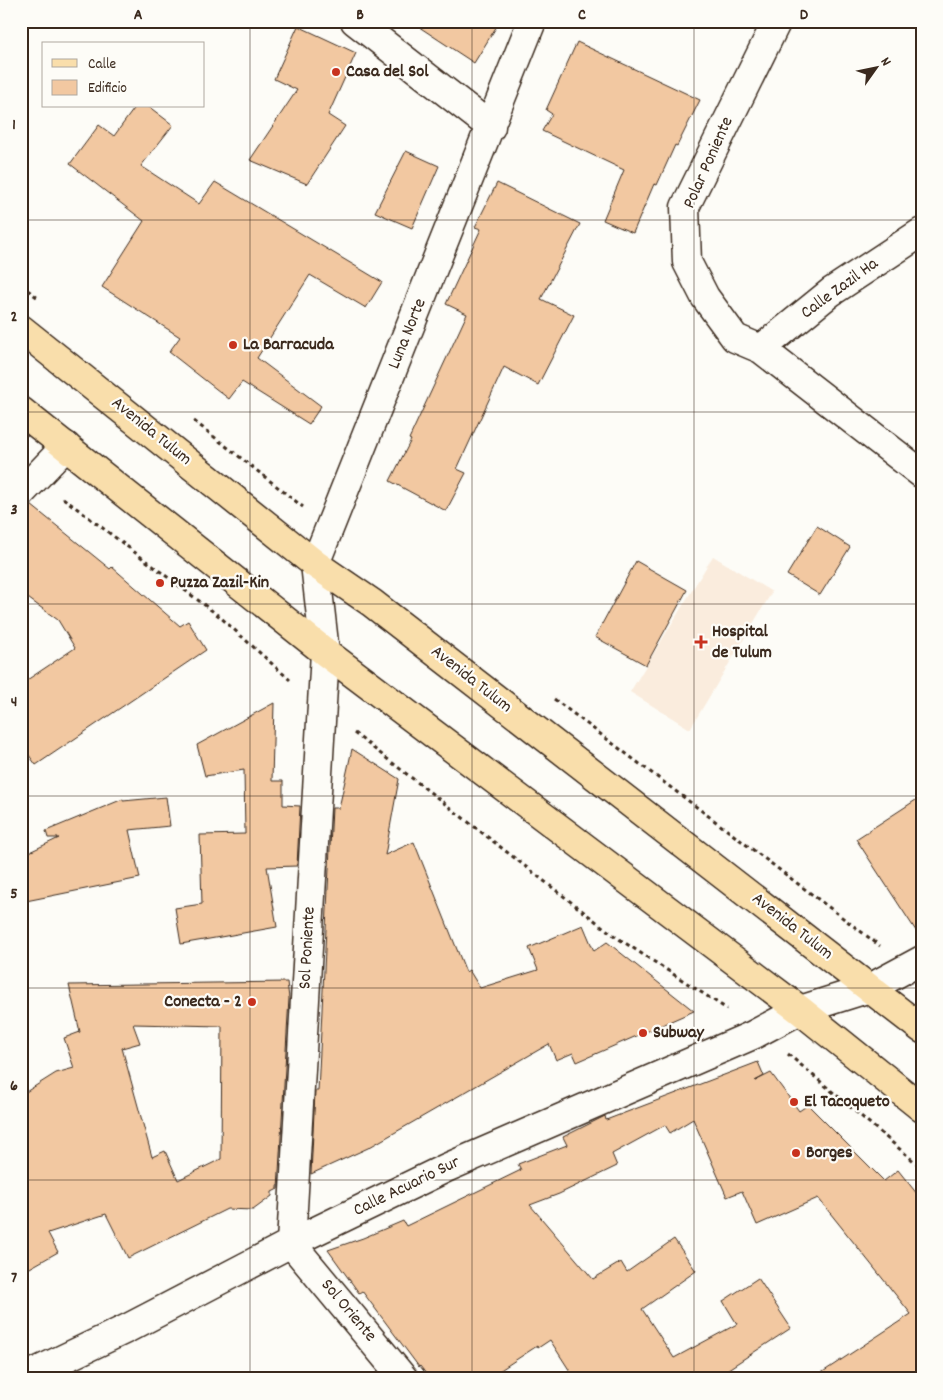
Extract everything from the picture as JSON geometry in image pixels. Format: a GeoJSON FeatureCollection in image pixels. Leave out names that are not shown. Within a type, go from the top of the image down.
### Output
{"type":"FeatureCollection","features":[{"type":"Feature","properties":{"kind":"main road","name":"Avenida Tulum"},"geometry":{"type":"LineString","coordinates":[[21,329],[315,564],[372,603],[426,644],[922,1030]]}},
{"type":"Feature","properties":{"kind":"main road"},"geometry":{"type":"LineString","coordinates":[[21,411],[325,652],[800,1010],[922,1108]]}},
{"type":"Feature","properties":{"kind":"street"},"geometry":{"type":"LineString","coordinates":[[355,21],[491,127]]}},
{"type":"Feature","properties":{"kind":"street","name":"Luna Norte"},"geometry":{"type":"LineString","coordinates":[[325,652],[315,564],[532,21]]}},
{"type":"Feature","properties":{"kind":"street","name":"Polar Poniente"},"geometry":{"type":"LineString","coordinates":[[777,21],[685,207],[688,262],[704,297],[735,338],[761,349],[922,474]]}},
{"type":"Feature","properties":{"kind":"street","name":"Calle Zazil Ha"},"geometry":{"type":"LineString","coordinates":[[761,349],[831,292],[922,232]]}},
{"type":"Feature","properties":{"kind":"street"},"geometry":{"type":"LineString","coordinates":[[29,485],[66,446]]}},
{"type":"Feature","properties":{"kind":"street","name":"Sol Poniente"},"geometry":{"type":"LineString","coordinates":[[291,1243],[325,652]]}},
{"type":"Feature","properties":{"kind":"street","name":"Calle Acuario Sur"},"geometry":{"type":"LineString","coordinates":[[21,1379],[128,1328],[291,1243],[446,1168],[761,1031],[800,1010],[870,988],[915,963]]}},
{"type":"Feature","properties":{"kind":"street","name":"Sol Oriente"},"geometry":{"type":"LineString","coordinates":[[291,1243],[404,1379]]}},
{"type":"Feature","properties":{"kind":"path"},"geometry":{"type":"LineString","coordinates":[[21,285],[44,303]]}},
{"type":"Feature","properties":{"kind":"path"},"geometry":{"type":"LineString","coordinates":[[191,419],[330,528]]}},
{"type":"Feature","properties":{"kind":"path"},"geometry":{"type":"LineString","coordinates":[[29,485],[219,616],[322,708],[616,937],[761,1031],[922,1168]]}},
{"type":"Feature","properties":{"kind":"path"},"geometry":{"type":"LineString","coordinates":[[551,696],[915,963]]}},
{"type":"Feature","properties":{"kind":"shaded area","name":"Hospital de Tulum"},"geometry":{"type":"Polygon","coordinates":[[[713,556],[772,592],[690,729],[630,692],[713,556]]]}},
{"type":"Feature","properties":{"kind":"building"},"geometry":{"type":"Polygon","coordinates":[[[410,21],[500,21],[474,63],[410,21]]]}},
{"type":"Feature","properties":{"kind":"building"},"geometry":{"type":"Polygon","coordinates":[[[298,26],[356,53],[328,115],[345,126],[307,184],[250,160],[297,90],[274,79],[298,26]]]}},
{"type":"Feature","properties":{"kind":"building"},"geometry":{"type":"Polygon","coordinates":[[[577,42],[700,100],[677,146],[675,145],[657,185],[654,184],[633,233],[603,220],[624,170],[542,131],[552,114],[546,110],[577,42]]]}},
{"type":"Feature","properties":{"kind":"building"},"geometry":{"type":"Polygon","coordinates":[[[135,108],[151,108],[173,125],[141,166],[199,204],[215,182],[382,282],[366,308],[310,275],[257,358],[321,406],[309,424],[242,382],[229,399],[169,352],[180,337],[102,287],[144,221],[70,164],[99,125],[114,136],[135,108]]]}},
{"type":"Feature","properties":{"kind":"building"},"geometry":{"type":"Polygon","coordinates":[[[406,151],[439,166],[412,228],[375,212],[406,151]]]}},
{"type":"Feature","properties":{"kind":"building"},"geometry":{"type":"Polygon","coordinates":[[[497,183],[580,224],[541,299],[574,315],[538,385],[504,367],[457,469],[466,473],[446,511],[390,481],[411,440],[409,439],[467,314],[446,304],[481,229],[475,227],[497,183]]]}},
{"type":"Feature","properties":{"kind":"building"},"geometry":{"type":"Polygon","coordinates":[[[31,505],[110,569],[112,567],[180,626],[188,621],[206,650],[36,765],[21,744],[21,684],[75,648],[58,620],[21,593],[21,508],[31,505]]]}},
{"type":"Feature","properties":{"kind":"building"},"geometry":{"type":"Polygon","coordinates":[[[817,526],[850,547],[820,595],[787,575],[817,526]]]}},
{"type":"Feature","properties":{"kind":"building"},"geometry":{"type":"Polygon","coordinates":[[[636,561],[687,590],[646,665],[595,637],[636,561]]]}},
{"type":"Feature","properties":{"kind":"building"},"geometry":{"type":"Polygon","coordinates":[[[274,703],[272,781],[283,781],[283,805],[300,806],[297,866],[267,867],[277,927],[181,944],[175,908],[202,904],[200,835],[245,834],[244,770],[205,776],[197,745],[274,703]]]}},
{"type":"Feature","properties":{"kind":"building"},"geometry":{"type":"Polygon","coordinates":[[[352,749],[399,779],[385,855],[414,842],[466,972],[469,970],[480,988],[538,970],[529,948],[583,925],[594,951],[607,942],[694,1011],[577,1062],[573,1053],[556,1060],[549,1044],[368,1148],[311,1174],[315,1091],[318,1091],[332,808],[339,808],[352,749]]]}},
{"type":"Feature","properties":{"kind":"building"},"geometry":{"type":"Polygon","coordinates":[[[922,796],[922,940],[856,839],[922,796]]]}},
{"type":"Feature","properties":{"kind":"building"},"geometry":{"type":"Polygon","coordinates":[[[166,797],[170,826],[129,830],[140,878],[21,902],[21,856],[59,838],[48,838],[46,831],[123,799],[123,801],[166,797]]]}},
{"type":"Feature","properties":{"kind":"building"},"geometry":{"type":"Polygon","coordinates":[[[287,982],[289,998],[278,1189],[272,1192],[272,1196],[253,1210],[227,1209],[128,1258],[106,1214],[48,1233],[58,1252],[21,1273],[21,1095],[56,1073],[74,1068],[64,1038],[80,1032],[69,985],[287,982]],[[133,1024],[140,1043],[122,1048],[152,1157],[165,1151],[178,1180],[221,1159],[222,1026],[133,1024]]]}},
{"type":"Feature","properties":{"kind":"building"},"geometry":{"type":"Polygon","coordinates":[[[758,1062],[764,1076],[755,1081],[771,1073],[799,1111],[808,1105],[884,1181],[898,1170],[922,1200],[922,1379],[812,1379],[911,1314],[818,1198],[757,1225],[742,1191],[727,1197],[693,1119],[670,1133],[665,1125],[612,1154],[617,1166],[559,1194],[530,1205],[593,1279],[621,1262],[627,1272],[674,1239],[696,1271],[642,1309],[674,1358],[737,1324],[723,1301],[758,1278],[791,1328],[713,1379],[575,1379],[550,1340],[538,1348],[537,1346],[487,1379],[430,1379],[362,1291],[359,1293],[328,1250],[403,1221],[406,1226],[521,1170],[518,1164],[567,1145],[563,1137],[605,1116],[606,1120],[758,1062]]]}},
{"type":"Feature","properties":{"kind":"place","name":"Casa del Sol"},"geometry":{"type":"Point","coordinates":[336,72]}},
{"type":"Feature","properties":{"kind":"place","name":"La Barracuda"},"geometry":{"type":"Point","coordinates":[233,345]}},
{"type":"Feature","properties":{"kind":"place","name":"Puzza Zazil-Kin"},"geometry":{"type":"Point","coordinates":[160,583]}},
{"type":"Feature","properties":{"kind":"place","name":"Hospital de Tulum"},"geometry":{"type":"Point","coordinates":[701,642]}},
{"type":"Feature","properties":{"kind":"place","name":"Conecta - 2"},"geometry":{"type":"Point","coordinates":[252,1002]}},
{"type":"Feature","properties":{"kind":"place","name":"Subway"},"geometry":{"type":"Point","coordinates":[643,1033]}},
{"type":"Feature","properties":{"kind":"place","name":"El Tacoqueto"},"geometry":{"type":"Point","coordinates":[794,1102]}},
{"type":"Feature","properties":{"kind":"place","name":"Borges"},"geometry":{"type":"Point","coordinates":[796,1153]}}]}
